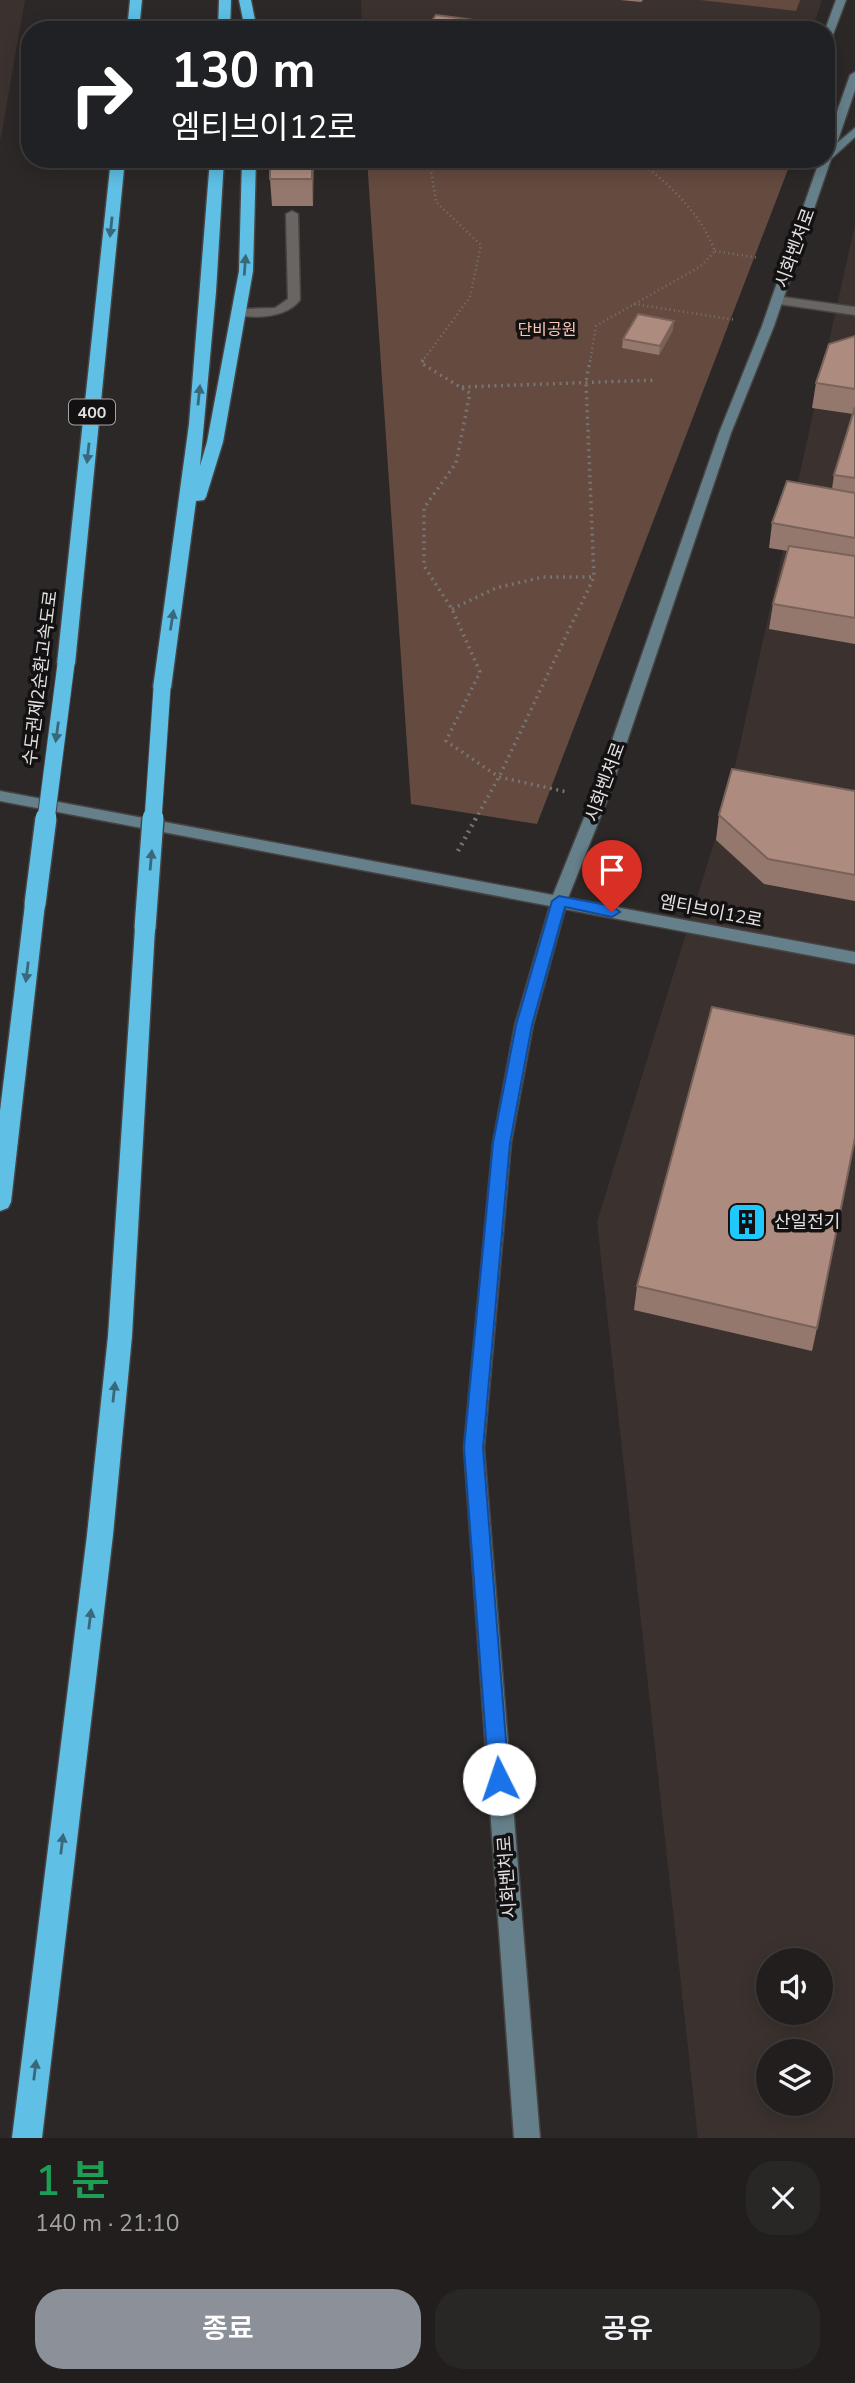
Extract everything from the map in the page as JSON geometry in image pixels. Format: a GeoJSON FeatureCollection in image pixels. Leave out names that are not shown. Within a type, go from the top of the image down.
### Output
{"type":"FeatureCollection","features":[{"type":"Feature","properties":{"kind":"highway"},"geometry":{"type":"LineString","coordinates":[[134,21],[136,0]]}},
{"type":"Feature","properties":{"kind":"highway"},"geometry":{"type":"LineString","coordinates":[[224,21],[225,0]]}},
{"type":"Feature","properties":{"kind":"highway"},"geometry":{"type":"LineString","coordinates":[[245,0],[249,21]]}},
{"type":"Feature","properties":{"kind":"highway","name":"수도권제2순환고속도로"},"geometry":{"type":"LineString","coordinates":[[0,1202],[66,664],[117,168]]}},
{"type":"Feature","properties":{"kind":"highway"},"geometry":{"type":"LineString","coordinates":[[27,2138],[100,1535],[119,1349],[162,688],[184,546],[211,280],[216,168]]}},
{"type":"Feature","properties":{"kind":"highway"},"geometry":{"type":"LineString","coordinates":[[184,546],[215,442],[246,271],[249,168]]}},
{"type":"Feature","properties":{"kind":"street"},"geometry":{"type":"LineString","coordinates":[[833,21],[841,0]]}},
{"type":"Feature","properties":{"kind":"street","name":"시화벤처로"},"geometry":{"type":"LineString","coordinates":[[835,133],[855,75]]}},
{"type":"Feature","properties":{"kind":"street"},"geometry":{"type":"LineString","coordinates":[[835,150],[855,131]]}},
{"type":"Feature","properties":{"kind":"street","name":"시화벤처로"},"geometry":{"type":"LineString","coordinates":[[527,2138],[474,1448],[502,1143],[524,1025],[559,901],[600,798],[725,433],[768,326],[823,168]]}},
{"type":"Feature","properties":{"kind":"street"},"geometry":{"type":"LineString","coordinates":[[237,312],[278,311],[290,306],[294,300],[292,215]]}},
{"type":"Feature","properties":{"kind":"street"},"geometry":{"type":"LineString","coordinates":[[776,300],[855,311]]}},
{"type":"Feature","properties":{"kind":"street","name":"엠티브이12로"},"geometry":{"type":"LineString","coordinates":[[0,796],[855,958]]}},
{"type":"Feature","properties":{"kind":"path"},"geometry":{"type":"LineString","coordinates":[[431,168],[436,202],[481,245],[470,297],[421,363],[470,393],[456,463],[424,508],[424,566],[452,609],[480,672],[446,741],[499,778],[600,798]]}},
{"type":"Feature","properties":{"kind":"path"},"geometry":{"type":"LineString","coordinates":[[648,168],[675,188],[709,232],[715,251]]}},
{"type":"Feature","properties":{"kind":"path"},"geometry":{"type":"LineString","coordinates":[[715,251],[790,263]]}},
{"type":"Feature","properties":{"kind":"path"},"geometry":{"type":"LineString","coordinates":[[442,880],[499,778],[594,577],[586,382],[596,326],[701,266],[715,251]]}},
{"type":"Feature","properties":{"kind":"path"},"geometry":{"type":"LineString","coordinates":[[634,304],[768,326]]}},
{"type":"Feature","properties":{"kind":"path"},"geometry":{"type":"LineString","coordinates":[[461,387],[656,380]]}},
{"type":"Feature","properties":{"kind":"path"},"geometry":{"type":"LineString","coordinates":[[452,609],[496,588],[543,577],[594,577]]}},
{"type":"Feature","properties":{"kind":"shaded area"},"geometry":{"type":"Polygon","coordinates":[[[0,0],[25,0],[21,21],[0,142],[0,0]]]}},
{"type":"Feature","properties":{"kind":"shaded area"},"geometry":{"type":"Polygon","coordinates":[[[361,0],[822,0],[815,21],[362,21],[361,0]]]}},
{"type":"Feature","properties":{"kind":"shaded area"},"geometry":{"type":"Polygon","coordinates":[[[855,224],[855,2138],[698,2138],[597,1222],[729,794],[855,224]]]}},
{"type":"Feature","properties":{"kind":"green space"},"geometry":{"type":"Polygon","coordinates":[[[700,0],[800,0],[796,11],[700,0]]]}},
{"type":"Feature","properties":{"kind":"green space","name":"단비공원"},"geometry":{"type":"Polygon","coordinates":[[[368,168],[789,168],[537,824],[411,804],[368,168]]]}},
{"type":"Feature","properties":{"kind":"building"},"geometry":{"type":"Polygon","coordinates":[[[436,15],[482,21],[432,21],[436,15]]]}},
{"type":"Feature","properties":{"kind":"building"},"geometry":{"type":"Polygon","coordinates":[[[270,168],[312,168],[312,179],[270,179],[270,168]]]}},
{"type":"Feature","properties":{"kind":"building"},"geometry":{"type":"Polygon","coordinates":[[[638,314],[674,321],[660,346],[623,339],[638,314]]]}},
{"type":"Feature","properties":{"kind":"building"},"geometry":{"type":"Polygon","coordinates":[[[855,336],[855,389],[816,383],[829,344],[855,336]]]}},
{"type":"Feature","properties":{"kind":"building"},"geometry":{"type":"Polygon","coordinates":[[[855,407],[855,478],[834,475],[855,407]]]}},
{"type":"Feature","properties":{"kind":"building"},"geometry":{"type":"Polygon","coordinates":[[[787,481],[855,493],[855,538],[772,523],[787,481]]]}},
{"type":"Feature","properties":{"kind":"building"},"geometry":{"type":"Polygon","coordinates":[[[789,546],[855,556],[855,618],[773,604],[789,546]]]}},
{"type":"Feature","properties":{"kind":"building"},"geometry":{"type":"Polygon","coordinates":[[[732,769],[855,791],[855,875],[768,859],[719,815],[732,769]]]}},
{"type":"Feature","properties":{"kind":"building","name":"산일전기"},"geometry":{"type":"Polygon","coordinates":[[[712,1007],[855,1036],[855,1138],[817,1328],[637,1286],[712,1007]]]}},
{"type":"Feature","properties":{"kind":"place","name":"산일전기"},"geometry":{"type":"Point","coordinates":[747,1222]}},
{"type":"Feature","properties":{"kind":"route"},"geometry":{"type":"LineString","coordinates":[[499,1779],[474,1448],[502,1143],[524,1025],[559,901],[612,912]]}}]}
